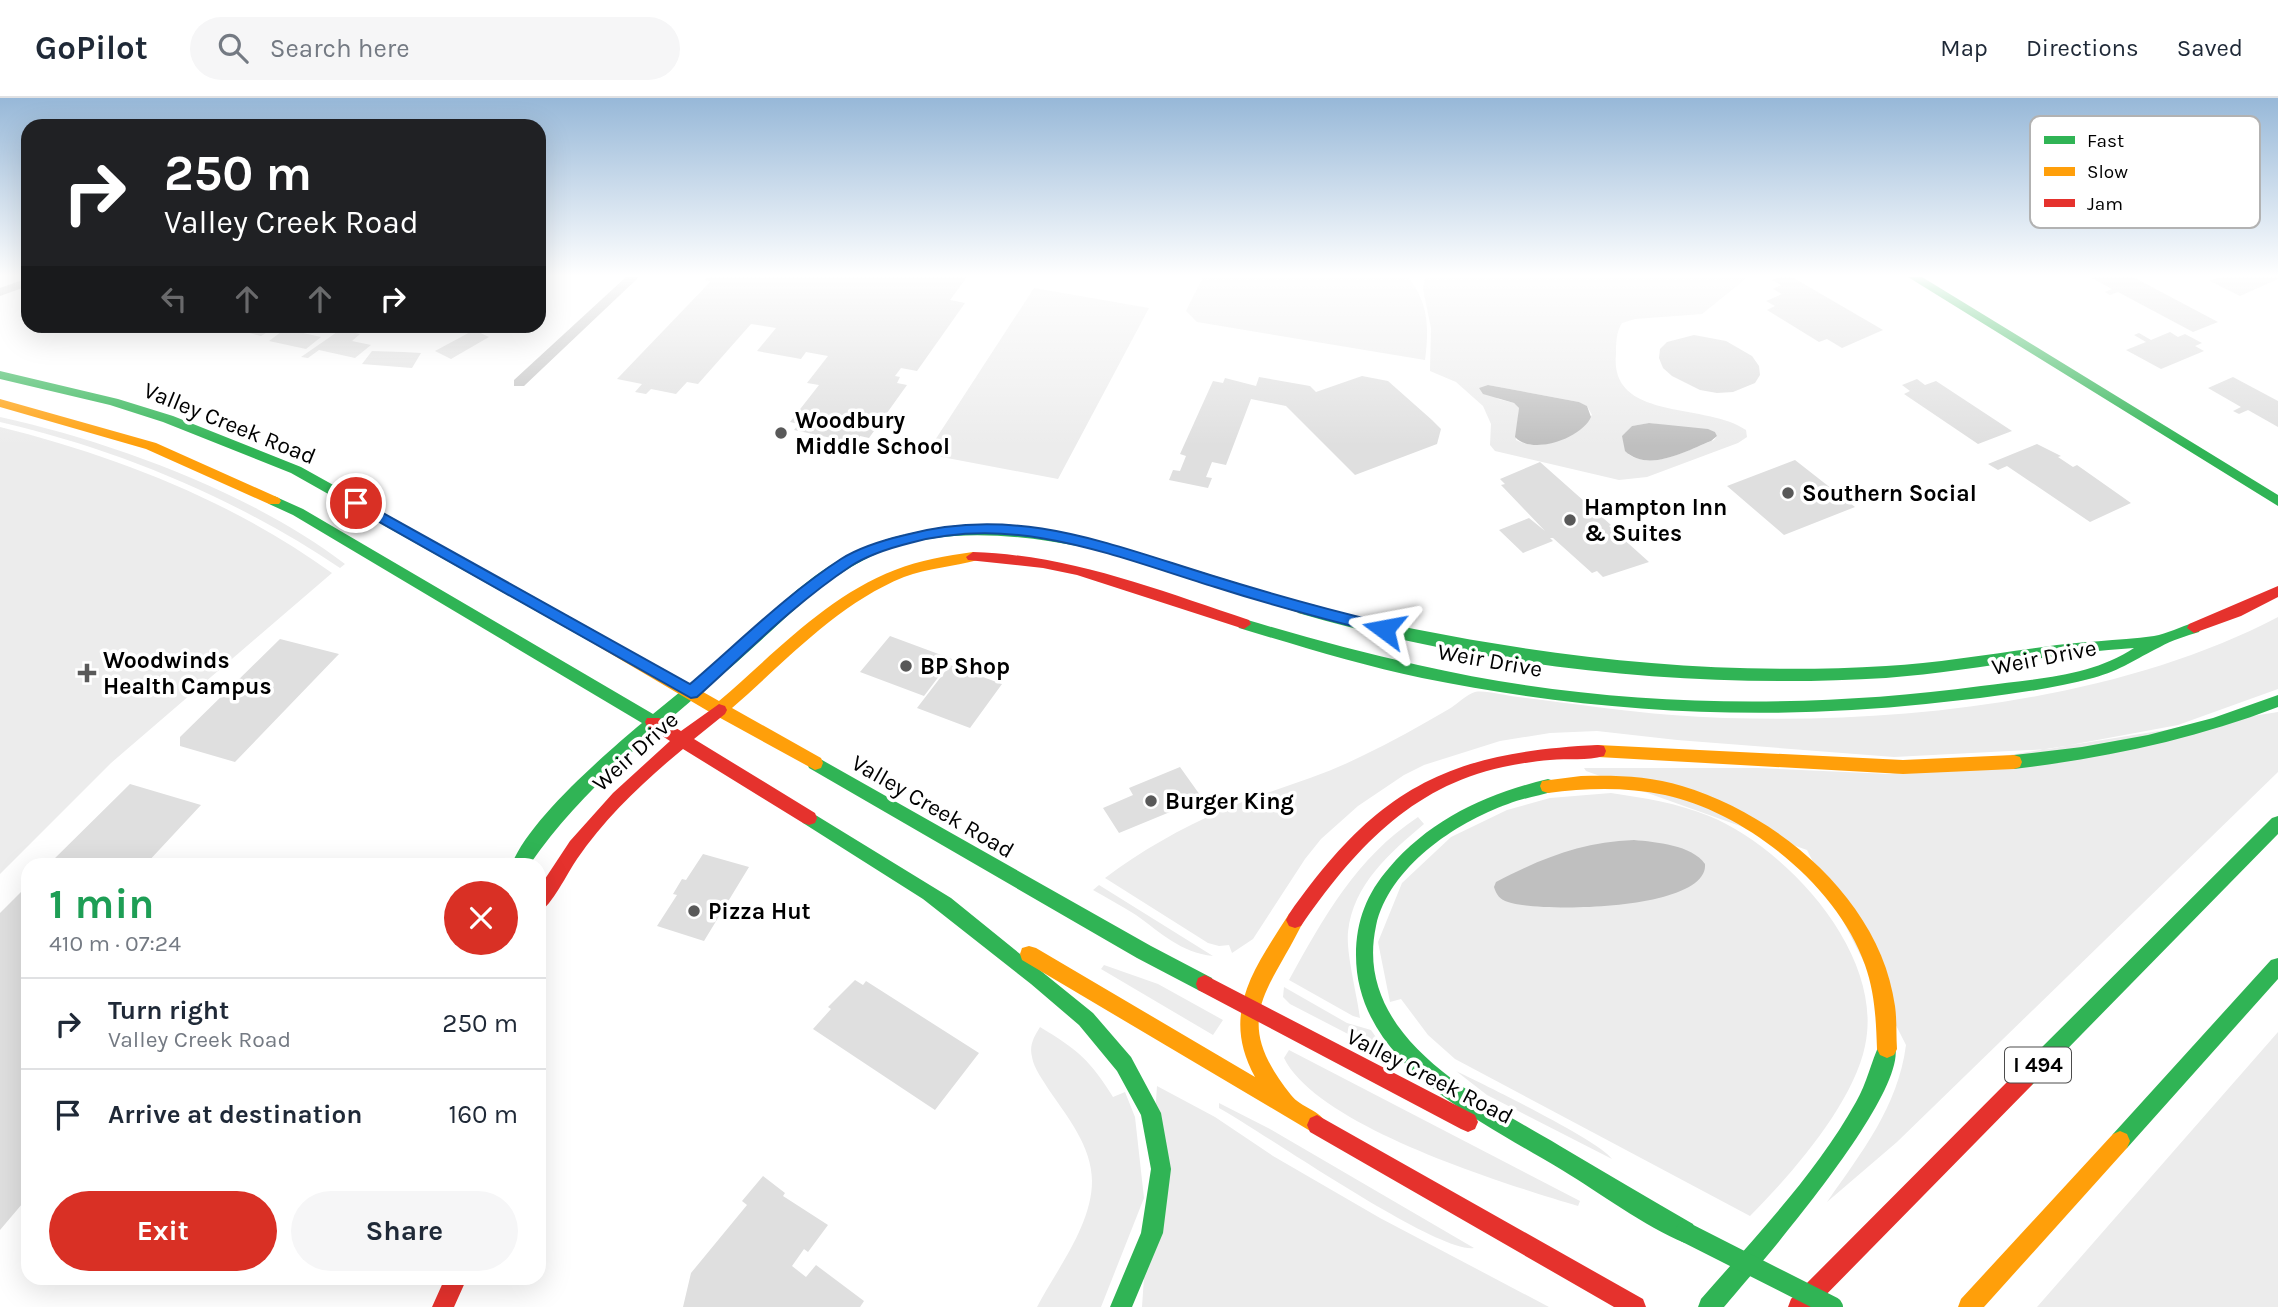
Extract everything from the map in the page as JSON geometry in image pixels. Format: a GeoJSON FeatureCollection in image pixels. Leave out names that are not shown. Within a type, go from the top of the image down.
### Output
{"type":"FeatureCollection","features":[{"type":"Feature","properties":{"kind":"main road"},"geometry":{"type":"LineString","coordinates":[[2006,333],[2278,501]]}},
{"type":"Feature","properties":{"kind":"main road","name":"Valley Creek Road"},"geometry":{"type":"LineString","coordinates":[[0,375],[114,402],[168,419],[296,470],[691,692],[1002,872],[1251,1010],[1833,1307]]}},
{"type":"Feature","properties":{"kind":"main road"},"geometry":{"type":"LineString","coordinates":[[0,403],[143,444],[269,497],[681,739],[929,894],[1290,1110],[1635,1307]]}},
{"type":"Feature","properties":{"kind":"main road","name":"Weir Drive"},"geometry":{"type":"LineString","coordinates":[[524,858],[572,794],[786,610],[847,562],[886,545],[925,534],[972,528],[1013,528],[1068,537],[1303,609],[1428,639],[1638,667],[1860,674],[1961,665],[2093,643],[2155,641]]}},
{"type":"Feature","properties":{"kind":"main road","name":"Weir Drive"},"geometry":{"type":"LineString","coordinates":[[546,890],[558,867],[589,824],[681,739],[834,608],[866,588],[913,568],[968,557],[1024,559],[1071,568],[1366,660],[1484,684],[1660,705],[1728,710],[1852,708],[1914,702],[2045,681],[2117,666],[2155,641],[2256,604],[2278,591]]}},
{"type":"Feature","properties":{"kind":"main road"},"geometry":{"type":"LineString","coordinates":[[1290,1110],[1265,1082],[1252,1061],[1248,1038],[1251,1010],[1264,972],[1330,866],[1356,837],[1409,797],[1448,777],[1494,761],[1570,749],[1855,766],[1944,766],[2019,761],[2143,743],[2227,720],[2278,701]]}},
{"type":"Feature","properties":{"kind":"main road"},"geometry":{"type":"LineString","coordinates":[[1685,1232],[1445,1088],[1409,1054],[1380,1016],[1367,985],[1362,953],[1369,911],[1382,886],[1399,865],[1428,838],[1467,812],[1507,796],[1569,784],[1642,784],[1690,795],[1748,821],[1799,859],[1838,901],[1868,947],[1882,988],[1888,1024],[1880,1079],[1867,1105],[1809,1185],[1709,1307]]}},
{"type":"Feature","properties":{"kind":"main road","name":"I 494"},"geometry":{"type":"LineString","coordinates":[[1798,1307],[2278,823]]}},
{"type":"Feature","properties":{"kind":"main road"},"geometry":{"type":"LineString","coordinates":[[929,894],[1084,1017],[1118,1055],[1143,1095],[1160,1152],[1159,1212],[1149,1250],[1121,1307]]}},
{"type":"Feature","properties":{"kind":"main road"},"geometry":{"type":"LineString","coordinates":[[1969,1307],[2278,966]]}},
{"type":"Feature","properties":{"kind":"main road"},"geometry":{"type":"LineString","coordinates":[[443,1307],[453,1285]]}},
{"type":"Feature","properties":{"kind":"street"},"geometry":{"type":"LineString","coordinates":[[519,383],[572,333]]}},
{"type":"Feature","properties":{"kind":"shaded area"},"geometry":{"type":"Polygon","coordinates":[[[1004,333],[1135,333],[1058,479],[926,454],[1004,333]]]}},
{"type":"Feature","properties":{"kind":"shaded area"},"geometry":{"type":"Polygon","coordinates":[[[1266,333],[1427,333],[1425,360],[1266,333]]]}},
{"type":"Feature","properties":{"kind":"shaded area"},"geometry":{"type":"Polygon","coordinates":[[[1431,333],[1617,333],[1618,376],[1628,391],[1644,401],[1664,407],[1729,421],[1746,430],[1747,437],[1738,443],[1647,477],[1619,480],[1495,451],[1490,445],[1491,424],[1483,406],[1456,382],[1430,371],[1431,333]],[[1488,385],[1498,399],[1514,403],[1519,408],[1516,440],[1527,444],[1548,444],[1575,429],[1592,415],[1587,406],[1579,402],[1488,385]],[[1649,423],[1632,426],[1623,436],[1628,454],[1648,460],[1671,457],[1714,440],[1717,436],[1715,432],[1649,423]]]}},
{"type":"Feature","properties":{"kind":"shaded area"},"geometry":{"type":"Polygon","coordinates":[[[1488,385],[1579,402],[1587,406],[1591,417],[1578,432],[1567,438],[1544,445],[1523,442],[1515,437],[1519,408],[1514,403],[1483,394],[1479,388],[1488,385]]]}},
{"type":"Feature","properties":{"kind":"shaded area"},"geometry":{"type":"Polygon","coordinates":[[[0,417],[89,441],[180,473],[268,515],[345,564],[340,568],[260,520],[177,480],[90,447],[0,422],[0,417]]]}},
{"type":"Feature","properties":{"kind":"shaded area"},"geometry":{"type":"Polygon","coordinates":[[[1649,423],[1708,429],[1717,436],[1711,441],[1667,458],[1645,460],[1634,457],[1625,451],[1622,436],[1632,426],[1649,423]]]}},
{"type":"Feature","properties":{"kind":"shaded area","name":"Woodwinds Health Campus"},"geometry":{"type":"Polygon","coordinates":[[[0,427],[87,452],[173,484],[255,524],[332,573],[111,763],[0,874],[0,427]]]}},
{"type":"Feature","properties":{"kind":"shaded area"},"geometry":{"type":"Polygon","coordinates":[[[2278,617],[2278,689],[2178,725],[2049,749],[1894,757],[1597,731],[1550,733],[1500,741],[1424,765],[1358,806],[1321,839],[1253,939],[1232,953],[1229,945],[1208,943],[1105,878],[1147,849],[1192,824],[1345,764],[1416,728],[1475,692],[1672,715],[1823,718],[1902,714],[1982,705],[2061,691],[2138,672],[2211,648],[2278,617]]]}},
{"type":"Feature","properties":{"kind":"shaded area"},"geometry":{"type":"Polygon","coordinates":[[[2278,712],[2278,772],[1897,1142],[1827,1202],[1865,1147],[1886,1109],[1902,1068],[1906,1045],[1807,850],[1586,771],[1584,768],[1758,768],[1890,774],[2278,712]]]}},
{"type":"Feature","properties":{"kind":"shaded area"},"geometry":{"type":"Polygon","coordinates":[[[1611,793],[1697,811],[1739,831],[1769,852],[1824,908],[1845,941],[1860,976],[1867,1011],[1865,1046],[1848,1091],[1801,1159],[1750,1216],[1455,1059],[1428,1035],[1401,999],[1390,1002],[1378,942],[1402,883],[1451,837],[1507,810],[1550,798],[1611,793]]]}},
{"type":"Feature","properties":{"kind":"shaded area"},"geometry":{"type":"Polygon","coordinates":[[[1418,817],[1424,824],[1398,846],[1375,871],[1365,884],[1351,915],[1349,951],[1360,1018],[1353,1016],[1289,980],[1343,890],[1377,851],[1418,817]]]}},
{"type":"Feature","properties":{"kind":"shaded area"},"geometry":{"type":"Polygon","coordinates":[[[1634,840],[1673,846],[1692,853],[1705,864],[1699,880],[1680,891],[1653,900],[1585,907],[1552,907],[1508,902],[1495,890],[1496,882],[1563,853],[1597,844],[1634,840]]]}},
{"type":"Feature","properties":{"kind":"shaded area"},"geometry":{"type":"Polygon","coordinates":[[[1099,885],[1213,956],[1191,951],[1172,941],[1136,915],[1093,890],[1099,885]]]}},
{"type":"Feature","properties":{"kind":"shaded area"},"geometry":{"type":"Polygon","coordinates":[[[1104,965],[1158,984],[1223,1020],[1213,1035],[1101,969],[1104,965]]]}},
{"type":"Feature","properties":{"kind":"shaded area"},"geometry":{"type":"Polygon","coordinates":[[[1284,987],[1347,1023],[1371,1030],[1380,1043],[1377,1049],[1290,1004],[1283,997],[1284,987]]]}},
{"type":"Feature","properties":{"kind":"shaded area"},"geometry":{"type":"Polygon","coordinates":[[[1040,1027],[1082,1057],[1113,1097],[1125,1092],[1135,1117],[1144,1198],[1101,1307],[1037,1307],[1080,1230],[1092,1181],[1091,1168],[1083,1144],[1033,1061],[1032,1045],[1040,1027]]]}},
{"type":"Feature","properties":{"kind":"shaded area"},"geometry":{"type":"Polygon","coordinates":[[[2278,1032],[2278,1307],[2037,1307],[2278,1032]]]}},
{"type":"Feature","properties":{"kind":"shaded area"},"geometry":{"type":"Polygon","coordinates":[[[1289,1050],[1580,1201],[1578,1206],[1462,1168],[1373,1129],[1334,1107],[1303,1083],[1284,1058],[1289,1050]]]}},
{"type":"Feature","properties":{"kind":"shaded area"},"geometry":{"type":"Polygon","coordinates":[[[1456,1071],[1586,1139],[1612,1159],[1487,1095],[1456,1071]]]}},
{"type":"Feature","properties":{"kind":"shaded area"},"geometry":{"type":"Polygon","coordinates":[[[1157,1086],[1215,1117],[1273,1156],[1380,1218],[1549,1307],[1142,1307],[1157,1086]]]}},
{"type":"Feature","properties":{"kind":"shaded area"},"geometry":{"type":"Polygon","coordinates":[[[1219,1103],[1270,1129],[1474,1248],[1454,1245],[1388,1212],[1219,1108],[1219,1103]]]}},
{"type":"Feature","properties":{"kind":"building"},"geometry":{"type":"Polygon","coordinates":[[[279,333],[305,333],[321,337],[306,349],[269,341],[279,333]]]}},
{"type":"Feature","properties":{"kind":"building"},"geometry":{"type":"Polygon","coordinates":[[[335,333],[360,334],[352,341],[371,345],[355,358],[319,350],[308,358],[301,357],[335,333]]]}},
{"type":"Feature","properties":{"kind":"building"},"geometry":{"type":"Polygon","coordinates":[[[468,333],[481,333],[489,337],[451,359],[435,351],[468,333]]]}},
{"type":"Feature","properties":{"kind":"building"},"geometry":{"type":"Polygon","coordinates":[[[661,333],[743,333],[698,384],[687,382],[676,394],[651,389],[646,394],[635,392],[642,384],[617,379],[661,333]]]}},
{"type":"Feature","properties":{"kind":"building"},"geometry":{"type":"Polygon","coordinates":[[[772,333],[944,333],[917,371],[901,368],[895,376],[900,377],[897,383],[907,385],[869,438],[860,436],[855,443],[794,430],[799,424],[790,422],[819,385],[807,383],[828,356],[806,352],[801,359],[757,351],[772,333]]]}},
{"type":"Feature","properties":{"kind":"building"},"geometry":{"type":"Polygon","coordinates":[[[1805,333],[1875,333],[1842,348],[1827,339],[1819,342],[1805,333]]]}},
{"type":"Feature","properties":{"kind":"building"},"geometry":{"type":"Polygon","coordinates":[[[2138,333],[2151,340],[2167,333],[2178,337],[2185,334],[2202,343],[2195,346],[2204,351],[2161,369],[2126,350],[2146,342],[2134,335],[2138,333]]]}},
{"type":"Feature","properties":{"kind":"building"},"geometry":{"type":"Polygon","coordinates":[[[1694,335],[1726,341],[1752,356],[1759,366],[1760,375],[1755,383],[1733,392],[1717,393],[1700,390],[1672,376],[1663,368],[1659,358],[1660,349],[1667,342],[1694,335]]]}},
{"type":"Feature","properties":{"kind":"building"},"geometry":{"type":"Polygon","coordinates":[[[372,351],[421,353],[412,368],[362,364],[372,351]]]}},
{"type":"Feature","properties":{"kind":"building"},"geometry":{"type":"Polygon","coordinates":[[[1362,376],[1388,381],[1432,420],[1441,429],[1437,444],[1355,475],[1286,406],[1251,399],[1226,465],[1212,462],[1206,477],[1212,478],[1208,488],[1169,480],[1173,470],[1180,471],[1186,456],[1180,454],[1213,381],[1223,383],[1225,378],[1256,386],[1259,377],[1310,386],[1316,392],[1362,376]]]}},
{"type":"Feature","properties":{"kind":"building"},"geometry":{"type":"Polygon","coordinates":[[[2233,377],[2278,401],[2278,427],[2248,410],[2239,414],[2233,411],[2241,407],[2208,388],[2233,377]]]}},
{"type":"Feature","properties":{"kind":"building"},"geometry":{"type":"Polygon","coordinates":[[[1917,379],[1925,385],[1936,381],[2012,431],[1978,444],[1904,394],[1910,391],[1902,385],[1917,379]]]}},
{"type":"Feature","properties":{"kind":"building"},"geometry":{"type":"Polygon","coordinates":[[[2037,444],[2061,456],[2058,457],[2073,467],[2077,465],[2131,503],[2090,522],[2007,466],[1998,470],[1988,464],[2037,444]]]}},
{"type":"Feature","properties":{"kind":"building"},"geometry":{"type":"Polygon","coordinates":[[[1795,460],[1855,507],[1784,535],[1727,486],[1795,460]]]}},
{"type":"Feature","properties":{"kind":"building","name":"Hampton Inn & Suites"},"geometry":{"type":"Polygon","coordinates":[[[1540,462],[1649,562],[1603,577],[1597,571],[1592,573],[1553,538],[1550,538],[1553,541],[1523,553],[1499,530],[1529,518],[1545,531],[1501,485],[1505,484],[1500,479],[1540,462]]]}},
{"type":"Feature","properties":{"kind":"building","name":"BP Shop"},"geometry":{"type":"Polygon","coordinates":[[[890,636],[952,659],[924,696],[860,672],[890,636]]]}},
{"type":"Feature","properties":{"kind":"building"},"geometry":{"type":"Polygon","coordinates":[[[280,639],[339,654],[235,762],[180,746],[180,737],[280,639]]]}},
{"type":"Feature","properties":{"kind":"building"},"geometry":{"type":"Polygon","coordinates":[[[950,665],[1002,684],[970,728],[917,708],[950,665]]]}},
{"type":"Feature","properties":{"kind":"building","name":"Burger King"},"geometry":{"type":"Polygon","coordinates":[[[1180,767],[1200,795],[1168,809],[1170,812],[1119,833],[1103,808],[1133,795],[1129,788],[1180,767]]]}},
{"type":"Feature","properties":{"kind":"building"},"geometry":{"type":"Polygon","coordinates":[[[130,784],[201,805],[152,858],[55,858],[130,784]]]}},
{"type":"Feature","properties":{"kind":"building","name":"Pizza Hut"},"geometry":{"type":"Polygon","coordinates":[[[703,854],[749,867],[704,941],[657,926],[677,895],[673,894],[682,879],[686,880],[703,854]]]}},
{"type":"Feature","properties":{"kind":"building"},"geometry":{"type":"Polygon","coordinates":[[[21,892],[21,1205],[0,1230],[0,913],[21,892]]]}},
{"type":"Feature","properties":{"kind":"building"},"geometry":{"type":"Polygon","coordinates":[[[855,980],[863,985],[866,981],[979,1053],[935,1110],[813,1029],[831,1009],[828,1007],[855,980]]]}},
{"type":"Feature","properties":{"kind":"building"},"geometry":{"type":"Polygon","coordinates":[[[763,1176],[785,1193],[783,1196],[828,1225],[808,1252],[804,1249],[792,1266],[806,1277],[816,1265],[864,1301],[860,1307],[683,1307],[691,1273],[747,1205],[742,1201],[763,1176]]]}},
{"type":"Feature","properties":{"kind":"traffic: fast"},"geometry":{"type":"LineString","coordinates":[[2006,333],[2278,501]]}},
{"type":"Feature","properties":{"kind":"traffic: fast"},"geometry":{"type":"LineString","coordinates":[[0,375],[114,402],[168,419],[296,470],[594,637]]}},
{"type":"Feature","properties":{"kind":"traffic: fast"},"geometry":{"type":"LineString","coordinates":[[274,501],[298,512],[653,722]]}},
{"type":"Feature","properties":{"kind":"traffic: fast"},"geometry":{"type":"LineString","coordinates":[[524,858],[565,805],[645,729],[731,658],[804,592],[844,564],[889,544],[962,531],[1010,531],[1083,542]]}},
{"type":"Feature","properties":{"kind":"traffic: fast"},"geometry":{"type":"LineString","coordinates":[[1303,609],[1374,627],[1518,654],[1665,671],[1739,674],[1885,672],[2086,646],[2153,641]]}},
{"type":"Feature","properties":{"kind":"traffic: fast"},"geometry":{"type":"LineString","coordinates":[[1244,624],[1420,672],[1510,688],[1600,700],[1782,708],[1872,704],[2055,681],[2114,666],[2155,642],[2194,628]]}},
{"type":"Feature","properties":{"kind":"traffic: fast"},"geometry":{"type":"LineString","coordinates":[[2014,762],[2148,741],[2213,724],[2278,701]]}},
{"type":"Feature","properties":{"kind":"traffic: fast"},"geometry":{"type":"LineString","coordinates":[[815,763],[1144,952],[1205,984]]}},
{"type":"Feature","properties":{"kind":"traffic: fast"},"geometry":{"type":"LineString","coordinates":[[1548,786],[1501,799],[1459,819],[1421,846],[1404,863],[1383,887],[1370,916],[1365,939],[1365,977],[1376,1010],[1396,1040],[1423,1067],[1453,1091],[1685,1232]]}},
{"type":"Feature","properties":{"kind":"traffic: fast"},"geometry":{"type":"LineString","coordinates":[[809,818],[945,904]]}},
{"type":"Feature","properties":{"kind":"traffic: fast"},"geometry":{"type":"LineString","coordinates":[[2025,1078],[2278,823]]}},
{"type":"Feature","properties":{"kind":"traffic: fast"},"geometry":{"type":"LineString","coordinates":[[929,894],[1038,978],[1086,1019],[1124,1064],[1151,1113],[1161,1169],[1152,1233],[1121,1307]]}},
{"type":"Feature","properties":{"kind":"traffic: fast"},"geometry":{"type":"LineString","coordinates":[[2120,1141],[2278,966]]}},
{"type":"Feature","properties":{"kind":"traffic: fast"},"geometry":{"type":"LineString","coordinates":[[1709,1307],[1784,1219],[1840,1146],[1863,1110],[1879,1077],[1887,1049]]}},
{"type":"Feature","properties":{"kind":"traffic: fast"},"geometry":{"type":"LineString","coordinates":[[1685,1232],[1833,1307]]}},
{"type":"Feature","properties":{"kind":"traffic: slow"},"geometry":{"type":"LineString","coordinates":[[0,403],[151,446],[274,501]]}},
{"type":"Feature","properties":{"kind":"traffic: slow"},"geometry":{"type":"LineString","coordinates":[[1083,542],[1303,609]]}},
{"type":"Feature","properties":{"kind":"traffic: slow"},"geometry":{"type":"LineString","coordinates":[[719,710],[834,611],[865,591],[898,574],[934,562],[973,557]]}},
{"type":"Feature","properties":{"kind":"traffic: slow"},"geometry":{"type":"LineString","coordinates":[[594,637],[815,763]]}},
{"type":"Feature","properties":{"kind":"traffic: slow"},"geometry":{"type":"LineString","coordinates":[[1598,751],[1903,767],[2014,762]]}},
{"type":"Feature","properties":{"kind":"traffic: slow"},"geometry":{"type":"LineString","coordinates":[[1548,786],[1615,782],[1681,792],[1721,807],[1760,829],[1796,856],[1828,888],[1855,924],[1874,963],[1885,1005],[1887,1049]]}},
{"type":"Feature","properties":{"kind":"traffic: slow"},"geometry":{"type":"LineString","coordinates":[[1290,1110],[1269,1083],[1256,1059],[1249,1037],[1249,1016],[1264,972],[1295,920]]}},
{"type":"Feature","properties":{"kind":"traffic: slow"},"geometry":{"type":"LineString","coordinates":[[1029,954],[1317,1125]]}},
{"type":"Feature","properties":{"kind":"traffic: slow"},"geometry":{"type":"LineString","coordinates":[[1969,1307],[2120,1141]]}},
{"type":"Feature","properties":{"kind":"traffic: jam"},"geometry":{"type":"LineString","coordinates":[[973,557],[1008,558],[1077,570],[1244,624]]}},
{"type":"Feature","properties":{"kind":"traffic: jam"},"geometry":{"type":"LineString","coordinates":[[2194,628],[2236,612],[2278,591]]}},
{"type":"Feature","properties":{"kind":"traffic: jam"},"geometry":{"type":"LineString","coordinates":[[546,892],[576,846],[618,798],[641,775],[719,710]]}},
{"type":"Feature","properties":{"kind":"traffic: jam"},"geometry":{"type":"LineString","coordinates":[[653,722],[809,818]]}},
{"type":"Feature","properties":{"kind":"traffic: jam"},"geometry":{"type":"LineString","coordinates":[[1295,920],[1354,843],[1387,814],[1422,791],[1460,773],[1502,761],[1548,753],[1598,751]]}},
{"type":"Feature","properties":{"kind":"traffic: jam"},"geometry":{"type":"LineString","coordinates":[[1205,984],[1468,1122]]}},
{"type":"Feature","properties":{"kind":"traffic: jam"},"geometry":{"type":"LineString","coordinates":[[1799,1307],[2025,1078]]}},
{"type":"Feature","properties":{"kind":"traffic: jam"},"geometry":{"type":"LineString","coordinates":[[1317,1125],[1635,1307]]}},
{"type":"Feature","properties":{"kind":"traffic: jam"},"geometry":{"type":"LineString","coordinates":[[443,1307],[453,1285]]}},
{"type":"Feature","properties":{"kind":"place","name":"Woodbury Middle School"},"geometry":{"type":"Point","coordinates":[781,433]}},
{"type":"Feature","properties":{"kind":"place","name":"Southern Social"},"geometry":{"type":"Point","coordinates":[1788,493]}},
{"type":"Feature","properties":{"kind":"place","name":"Hampton Inn & Suites"},"geometry":{"type":"Point","coordinates":[1570,520]}},
{"type":"Feature","properties":{"kind":"place","name":"BP Shop"},"geometry":{"type":"Point","coordinates":[906,666]}},
{"type":"Feature","properties":{"kind":"place","name":"Woodwinds Health Campus"},"geometry":{"type":"Point","coordinates":[87,673]}},
{"type":"Feature","properties":{"kind":"place","name":"Burger King"},"geometry":{"type":"Point","coordinates":[1151,801]}},
{"type":"Feature","properties":{"kind":"place","name":"Pizza Hut"},"geometry":{"type":"Point","coordinates":[694,911]}},
{"type":"Feature","properties":{"kind":"route"},"geometry":{"type":"LineString","coordinates":[[356,503],[691,692],[786,610],[847,562],[886,545],[925,534],[972,528],[1013,528],[1080,540],[1303,609],[1384,629]]}}]}
